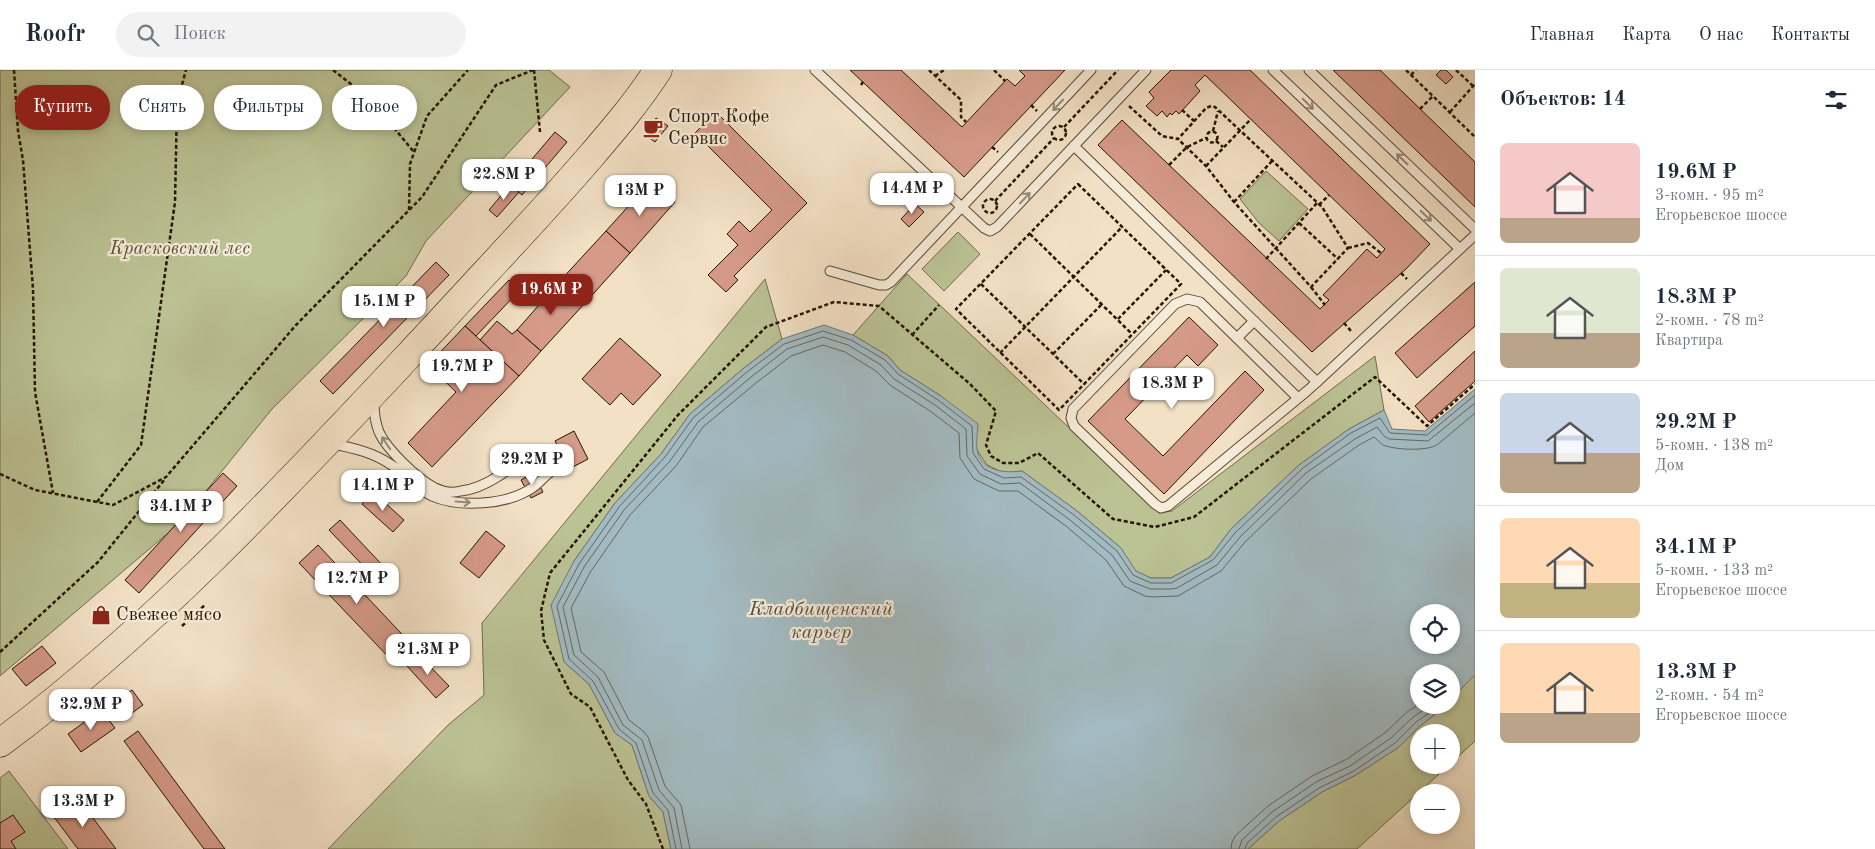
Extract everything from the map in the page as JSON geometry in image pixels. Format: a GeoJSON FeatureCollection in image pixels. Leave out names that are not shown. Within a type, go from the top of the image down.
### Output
{"type":"FeatureCollection","features":[{"type":"Feature","properties":{"kind":"main road"},"geometry":{"type":"LineString","coordinates":[[0,743],[45,709],[158,611],[325,443],[575,176],[639,100],[658,70]]}},
{"type":"Feature","properties":{"kind":"lane"},"geometry":{"type":"LineString","coordinates":[[815,70],[984,228],[990,231],[997,227],[1146,70]]}},
{"type":"Feature","properties":{"kind":"lane"},"geometry":{"type":"LineString","coordinates":[[830,271],[886,286],[1091,70]]}},
{"type":"Feature","properties":{"kind":"lane"},"geometry":{"type":"LineString","coordinates":[[1273,70],[1460,249]]}},
{"type":"Feature","properties":{"kind":"lane"},"geometry":{"type":"LineString","coordinates":[[1309,70],[1475,230]]}},
{"type":"Feature","properties":{"kind":"lane"},"geometry":{"type":"LineString","coordinates":[[1074,146],[1317,382]]}},
{"type":"Feature","properties":{"kind":"lane"},"geometry":{"type":"LineString","coordinates":[[1298,398],[1200,302],[1187,299],[1175,304],[1073,409],[1071,418],[1074,426],[1155,504],[1161,508],[1168,506],[1298,398],[1317,382],[1475,235]]}},
{"type":"Feature","properties":{"kind":"lane"},"geometry":{"type":"LineString","coordinates":[[1237,338],[1254,320]]}},
{"type":"Feature","properties":{"kind":"lane"},"geometry":{"type":"LineString","coordinates":[[325,443],[361,449],[390,464],[432,495],[451,502],[470,503],[507,499],[531,489],[549,473],[549,465],[546,458],[538,452],[530,452],[512,468],[474,488],[462,492],[448,492],[436,488],[408,467],[386,444],[379,432],[374,415],[375,391]]}},
{"type":"Feature","properties":{"kind":"path"},"geometry":{"type":"LineString","coordinates":[[14,70],[33,289],[35,392],[53,494]]}},
{"type":"Feature","properties":{"kind":"path"},"geometry":{"type":"LineString","coordinates":[[97,502],[141,444],[175,202],[177,103],[186,70]]}},
{"type":"Feature","properties":{"kind":"path"},"geometry":{"type":"LineString","coordinates":[[333,70],[369,98],[414,152]]}},
{"type":"Feature","properties":{"kind":"path"},"geometry":{"type":"LineString","coordinates":[[409,210],[410,164],[427,116],[468,70]]}},
{"type":"Feature","properties":{"kind":"path"},"geometry":{"type":"LineString","coordinates":[[0,652],[98,562],[166,477],[296,325],[422,197],[496,84],[534,70],[540,132]]}},
{"type":"Feature","properties":{"kind":"path"},"geometry":{"type":"LineString","coordinates":[[929,70],[961,100],[961,117],[966,122]]}},
{"type":"Feature","properties":{"kind":"path"},"geometry":{"type":"LineString","coordinates":[[935,76],[944,70]]}},
{"type":"Feature","properties":{"kind":"path"},"geometry":{"type":"LineString","coordinates":[[994,70],[1005,81]]}},
{"type":"Feature","properties":{"kind":"path"},"geometry":{"type":"LineString","coordinates":[[1064,127],[1118,70]]}},
{"type":"Feature","properties":{"kind":"path"},"geometry":{"type":"LineString","coordinates":[[1406,70],[1475,137]]}},
{"type":"Feature","properties":{"kind":"path"},"geometry":{"type":"LineString","coordinates":[[1411,75],[1416,70]]}},
{"type":"Feature","properties":{"kind":"path"},"geometry":{"type":"LineString","coordinates":[[1450,112],[1474,85],[1456,70]]}},
{"type":"Feature","properties":{"kind":"path"},"geometry":{"type":"LineString","coordinates":[[1420,109],[1433,96]]}},
{"type":"Feature","properties":{"kind":"path"},"geometry":{"type":"LineString","coordinates":[[1031,106],[1036,110]]}},
{"type":"Feature","properties":{"kind":"path"},"geometry":{"type":"LineString","coordinates":[[1129,106],[1162,136],[1178,139],[1206,166],[1234,202],[1311,287],[1324,305]]}},
{"type":"Feature","properties":{"kind":"path"},"geometry":{"type":"LineString","coordinates":[[1178,139],[1206,108],[1211,106],[1218,110],[1318,204],[1348,248]]}},
{"type":"Feature","properties":{"kind":"path"},"geometry":{"type":"LineString","coordinates":[[1182,110],[1194,121]]}},
{"type":"Feature","properties":{"kind":"path"},"geometry":{"type":"LineString","coordinates":[[1169,165],[1187,147],[1206,138],[1209,132],[1212,131],[1218,110]]}},
{"type":"Feature","properties":{"kind":"path"},"geometry":{"type":"LineString","coordinates":[[1206,166],[1251,119]]}},
{"type":"Feature","properties":{"kind":"path"},"geometry":{"type":"LineString","coordinates":[[1054,138],[1052,135],[1053,127],[1057,125],[1064,127]]}},
{"type":"Feature","properties":{"kind":"path"},"geometry":{"type":"LineString","coordinates":[[1054,138],[1057,140],[1064,138],[1066,130],[1064,127]]}},
{"type":"Feature","properties":{"kind":"path"},"geometry":{"type":"LineString","coordinates":[[1212,131],[1218,136],[1216,141]]}},
{"type":"Feature","properties":{"kind":"path"},"geometry":{"type":"LineString","coordinates":[[995,201],[1054,138]]}},
{"type":"Feature","properties":{"kind":"path"},"geometry":{"type":"LineString","coordinates":[[1206,138],[1211,143],[1216,141]]}},
{"type":"Feature","properties":{"kind":"path"},"geometry":{"type":"LineString","coordinates":[[1216,141],[1223,148]]}},
{"type":"Feature","properties":{"kind":"path"},"geometry":{"type":"LineString","coordinates":[[992,147],[998,152]]}},
{"type":"Feature","properties":{"kind":"path"},"geometry":{"type":"LineString","coordinates":[[1234,202],[1272,161]]}},
{"type":"Feature","properties":{"kind":"path"},"geometry":{"type":"LineString","coordinates":[[1078,184],[1122,227],[1181,284],[1059,410],[956,310],[1078,184]]}},
{"type":"Feature","properties":{"kind":"path"},"geometry":{"type":"LineString","coordinates":[[1266,258],[1329,195]]}},
{"type":"Feature","properties":{"kind":"path"},"geometry":{"type":"LineString","coordinates":[[991,199],[995,201],[997,208],[995,212],[988,214],[984,212],[982,205],[984,201],[991,199]]}},
{"type":"Feature","properties":{"kind":"path"},"geometry":{"type":"LineString","coordinates":[[1299,223],[1338,259]]}},
{"type":"Feature","properties":{"kind":"path"},"geometry":{"type":"LineString","coordinates":[[1000,353],[1122,227]]}},
{"type":"Feature","properties":{"kind":"path"},"geometry":{"type":"LineString","coordinates":[[1030,234],[1140,340]]}},
{"type":"Feature","properties":{"kind":"path"},"geometry":{"type":"LineString","coordinates":[[1311,287],[1348,248],[1368,244],[1381,253]]}},
{"type":"Feature","properties":{"kind":"path"},"geometry":{"type":"LineString","coordinates":[[1118,319],[1166,270]]}},
{"type":"Feature","properties":{"kind":"path"},"geometry":{"type":"LineString","coordinates":[[1401,273],[1407,279]]}},
{"type":"Feature","properties":{"kind":"path"},"geometry":{"type":"LineString","coordinates":[[981,284],[1091,391]]}},
{"type":"Feature","properties":{"kind":"path"},"geometry":{"type":"LineString","coordinates":[[664,849],[646,804],[628,780],[590,707],[571,694],[544,640],[541,611],[550,573],[678,415],[766,327],[834,302],[879,306],[970,384],[996,411],[986,445],[991,456],[1003,463],[1019,463],[1038,453],[1113,519],[1155,527],[1194,517],[1374,377],[1428,426],[1475,384]]}},
{"type":"Feature","properties":{"kind":"path"},"geometry":{"type":"LineString","coordinates":[[1053,354],[1102,304]]}},
{"type":"Feature","properties":{"kind":"path"},"geometry":{"type":"LineString","coordinates":[[912,335],[940,305]]}},
{"type":"Feature","properties":{"kind":"path"},"geometry":{"type":"LineString","coordinates":[[1344,324],[1351,330]]}},
{"type":"Feature","properties":{"kind":"path"},"geometry":{"type":"LineString","coordinates":[[0,474],[35,490],[113,505],[166,477]]}},
{"type":"Feature","properties":{"kind":"path"},"geometry":{"type":"LineString","coordinates":[[182,626],[206,604]]}},
{"type":"Feature","properties":{"kind":"green space","name":"Красковский лес"},"geometry":{"type":"Polygon","coordinates":[[[0,70],[549,70],[570,87],[426,241],[406,276],[272,409],[181,522],[0,676],[0,70]]]}},
{"type":"Feature","properties":{"kind":"green space"},"geometry":{"type":"Polygon","coordinates":[[[1266,171],[1308,209],[1279,241],[1259,223],[1240,199],[1266,171]]]}},
{"type":"Feature","properties":{"kind":"green space"},"geometry":{"type":"Polygon","coordinates":[[[958,232],[980,254],[944,291],[922,269],[958,232]]]}},
{"type":"Feature","properties":{"kind":"green space"},"geometry":{"type":"Polygon","coordinates":[[[907,274],[1159,513],[1172,511],[1375,356],[1384,410],[1349,429],[1299,465],[1231,529],[1210,557],[1171,578],[1151,578],[1135,571],[1121,548],[1077,511],[1022,471],[1004,473],[987,465],[941,396],[900,370],[888,356],[853,335],[907,274]]]}},
{"type":"Feature","properties":{"kind":"green space"},"geometry":{"type":"Polygon","coordinates":[[[765,279],[782,339],[744,368],[690,414],[661,454],[615,503],[574,561],[564,662],[589,684],[615,733],[632,745],[649,796],[663,812],[671,849],[328,849],[448,725],[484,695],[482,623],[765,279]]]}},
{"type":"Feature","properties":{"kind":"green space"},"geometry":{"type":"Polygon","coordinates":[[[1475,675],[1475,741],[1460,755],[1460,724],[1423,724],[1435,714],[1460,714],[1460,688],[1475,675]]]}},
{"type":"Feature","properties":{"kind":"green space"},"geometry":{"type":"Polygon","coordinates":[[[1410,736],[1410,774],[1439,774],[1428,784],[1410,784],[1410,801],[1357,849],[1248,849],[1279,821],[1322,792],[1356,775],[1399,747],[1410,736]]]}},
{"type":"Feature","properties":{"kind":"green space"},"geometry":{"type":"Polygon","coordinates":[[[9,771],[68,849],[0,849],[0,778],[9,771]]]}},
{"type":"Feature","properties":{"kind":"water","name":"Кладбищенский карьер"},"geometry":{"type":"Polygon","coordinates":[[[824,325],[853,335],[888,356],[900,370],[941,396],[978,424],[977,450],[985,464],[996,470],[1022,471],[1077,511],[1121,548],[1136,571],[1151,578],[1171,578],[1210,557],[1231,529],[1299,465],[1349,429],[1384,410],[1392,429],[1425,431],[1475,389],[1475,675],[1460,690],[1460,664],[1410,664],[1410,714],[1435,714],[1423,724],[1410,724],[1410,736],[1399,747],[1356,775],[1322,792],[1279,821],[1248,849],[671,849],[663,812],[649,796],[632,745],[615,733],[589,684],[564,662],[551,605],[574,561],[615,503],[661,454],[690,414],[744,368],[782,339],[824,325]]]}},
{"type":"Feature","properties":{"kind":"building"},"geometry":{"type":"Polygon","coordinates":[[[850,70],[901,70],[962,127],[1007,79],[1015,86],[1025,76],[1019,70],[1065,70],[964,177],[850,70]]]}},
{"type":"Feature","properties":{"kind":"building"},"geometry":{"type":"Polygon","coordinates":[[[1171,70],[1250,70],[1430,244],[1406,269],[1312,352],[1098,145],[1122,120],[1320,309],[1329,300],[1323,295],[1367,249],[1377,258],[1385,249],[1205,75],[1195,85],[1200,91],[1179,114],[1176,111],[1172,115],[1170,113],[1167,117],[1162,111],[1157,116],[1146,106],[1154,98],[1149,92],[1171,70]]]}},
{"type":"Feature","properties":{"kind":"building"},"geometry":{"type":"Polygon","coordinates":[[[1333,70],[1380,70],[1475,162],[1475,207],[1333,70]]]}},
{"type":"Feature","properties":{"kind":"building"},"geometry":{"type":"Polygon","coordinates":[[[1441,70],[1446,70],[1453,77],[1446,84],[1436,75],[1441,70]]]}},
{"type":"Feature","properties":{"kind":"building"},"geometry":{"type":"Polygon","coordinates":[[[716,112],[807,203],[734,276],[738,280],[726,292],[708,275],[738,245],[727,234],[739,221],[750,232],[772,210],[695,133],[716,112]]]}},
{"type":"Feature","properties":{"kind":"building"},"geometry":{"type":"Polygon","coordinates":[[[656,118],[668,126],[655,142],[644,134],[656,118]]]}},
{"type":"Feature","properties":{"kind":"building"},"geometry":{"type":"Polygon","coordinates":[[[555,132],[567,142],[522,195],[510,185],[555,132]]]}},
{"type":"Feature","properties":{"kind":"building"},"geometry":{"type":"Polygon","coordinates":[[[651,181],[675,202],[630,253],[606,231],[651,181]]]}},
{"type":"Feature","properties":{"kind":"building"},"geometry":{"type":"Polygon","coordinates":[[[510,185],[519,192],[497,217],[489,210],[510,185]]]}},
{"type":"Feature","properties":{"kind":"building"},"geometry":{"type":"Polygon","coordinates":[[[915,204],[924,212],[909,227],[901,219],[915,204]]]}},
{"type":"Feature","properties":{"kind":"building"},"geometry":{"type":"Polygon","coordinates":[[[606,231],[630,253],[585,303],[560,281],[606,231]]]}},
{"type":"Feature","properties":{"kind":"building"},"geometry":{"type":"Polygon","coordinates":[[[436,262],[449,275],[333,394],[320,381],[436,262]]]}},
{"type":"Feature","properties":{"kind":"building"},"geometry":{"type":"Polygon","coordinates":[[[509,280],[520,290],[476,336],[465,326],[509,280]]]}},
{"type":"Feature","properties":{"kind":"building"},"geometry":{"type":"Polygon","coordinates":[[[560,281],[585,303],[541,351],[517,330],[560,281]]]}},
{"type":"Feature","properties":{"kind":"building"},"geometry":{"type":"Polygon","coordinates":[[[1475,282],[1475,326],[1417,378],[1395,353],[1475,282]]]}},
{"type":"Feature","properties":{"kind":"building"},"geometry":{"type":"Polygon","coordinates":[[[1189,317],[1218,345],[1198,366],[1187,355],[1125,419],[1163,456],[1245,371],[1264,390],[1164,494],[1088,421],[1189,317]]]}},
{"type":"Feature","properties":{"kind":"building"},"geometry":{"type":"Polygon","coordinates":[[[497,321],[512,334],[517,330],[541,351],[519,376],[480,340],[497,321]]]}},
{"type":"Feature","properties":{"kind":"building"},"geometry":{"type":"Polygon","coordinates":[[[465,326],[519,376],[432,467],[408,443],[456,392],[428,365],[465,326]]]}},
{"type":"Feature","properties":{"kind":"building"},"geometry":{"type":"Polygon","coordinates":[[[620,338],[661,375],[633,405],[621,393],[610,405],[582,379],[620,338]]]}},
{"type":"Feature","properties":{"kind":"building"},"geometry":{"type":"Polygon","coordinates":[[[1475,351],[1475,381],[1429,422],[1415,406],[1475,351]]]}},
{"type":"Feature","properties":{"kind":"building"},"geometry":{"type":"Polygon","coordinates":[[[574,431],[588,459],[569,469],[555,441],[574,431]]]}},
{"type":"Feature","properties":{"kind":"building"},"geometry":{"type":"Polygon","coordinates":[[[223,473],[237,486],[139,593],[125,580],[223,473]]]}},
{"type":"Feature","properties":{"kind":"building"},"geometry":{"type":"Polygon","coordinates":[[[533,473],[543,492],[531,498],[521,480],[533,473]]]}},
{"type":"Feature","properties":{"kind":"building"},"geometry":{"type":"Polygon","coordinates":[[[373,492],[404,520],[393,532],[362,504],[373,492]]]}},
{"type":"Feature","properties":{"kind":"building"},"geometry":{"type":"Polygon","coordinates":[[[340,520],[385,568],[375,578],[329,530],[340,520]]]}},
{"type":"Feature","properties":{"kind":"building"},"geometry":{"type":"Polygon","coordinates":[[[486,531],[505,546],[479,578],[460,563],[486,531]]]}},
{"type":"Feature","properties":{"kind":"building"},"geometry":{"type":"Polygon","coordinates":[[[318,545],[414,647],[396,665],[299,563],[318,545]]]}},
{"type":"Feature","properties":{"kind":"building"},"geometry":{"type":"Polygon","coordinates":[[[42,646],[56,663],[26,686],[12,669],[42,646]]]}},
{"type":"Feature","properties":{"kind":"building"},"geometry":{"type":"Polygon","coordinates":[[[419,655],[449,686],[436,698],[407,666],[419,655]]]}},
{"type":"Feature","properties":{"kind":"building"},"geometry":{"type":"Polygon","coordinates":[[[132,690],[143,705],[121,721],[110,706],[132,690]]]}},
{"type":"Feature","properties":{"kind":"building"},"geometry":{"type":"Polygon","coordinates":[[[101,710],[115,728],[81,752],[68,734],[101,710]]]}},
{"type":"Feature","properties":{"kind":"building"},"geometry":{"type":"Polygon","coordinates":[[[138,731],[225,849],[204,849],[124,741],[138,731]]]}},
{"type":"Feature","properties":{"kind":"building"},"geometry":{"type":"Polygon","coordinates":[[[79,799],[116,849],[78,849],[54,817],[79,799]]]}},
{"type":"Feature","properties":{"kind":"building"},"geometry":{"type":"Polygon","coordinates":[[[13,815],[25,832],[11,841],[16,849],[0,849],[0,823],[13,815]]]}},
{"type":"Feature","properties":{"kind":"place","name":"Спорт Кофе Сервис"},"geometry":{"type":"Point","coordinates":[653,128]}},
{"type":"Feature","properties":{"kind":"place","name":"Свежее мясо"},"geometry":{"type":"Point","coordinates":[101,615]}}]}
